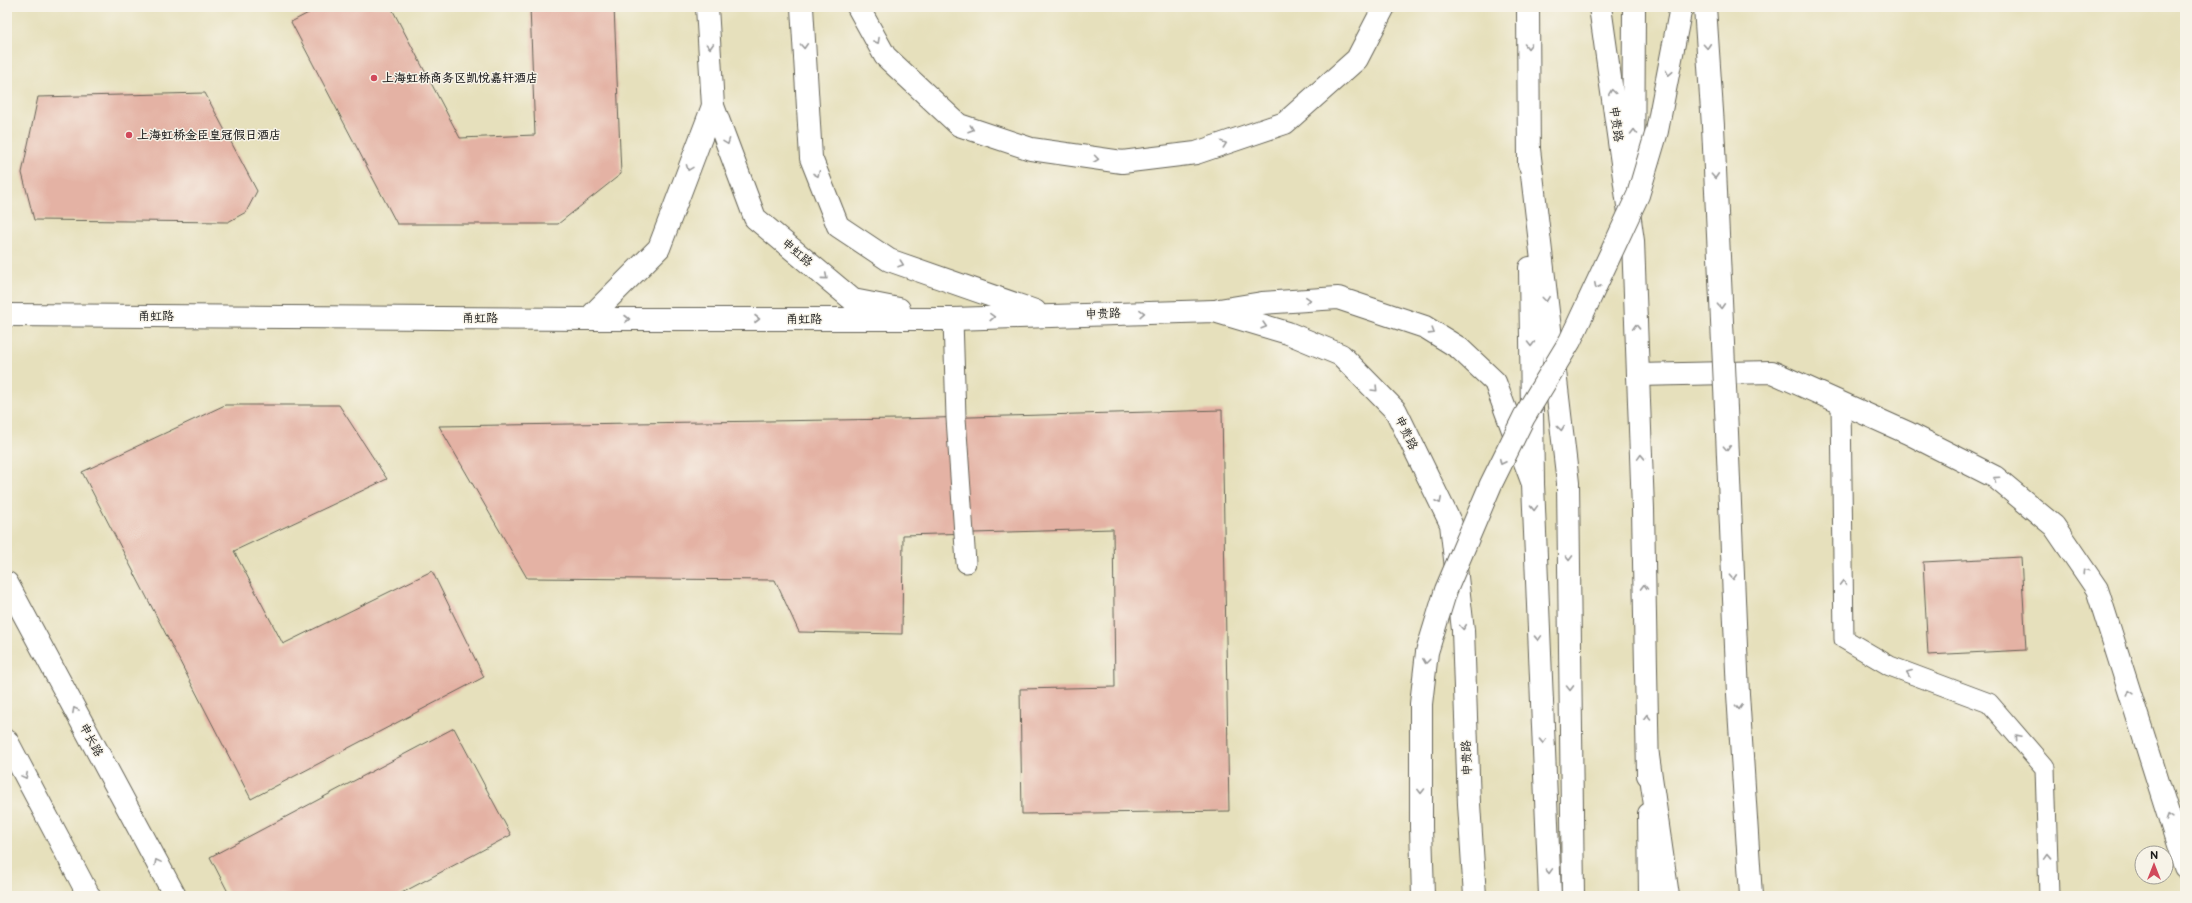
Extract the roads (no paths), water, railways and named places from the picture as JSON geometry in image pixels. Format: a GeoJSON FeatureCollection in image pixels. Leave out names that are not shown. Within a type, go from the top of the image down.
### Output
{"type":"FeatureCollection","features":[{"type":"Feature","properties":{"kind":"main road","name":"申虹路"},"geometry":{"type":"LineString","coordinates":[[707,7],[713,106],[756,218],[853,300],[953,318]]}},
{"type":"Feature","properties":{"kind":"main road"},"geometry":{"type":"LineString","coordinates":[[802,7],[811,158],[838,226],[889,260],[1047,316]]}},
{"type":"Feature","properties":{"kind":"main road"},"geometry":{"type":"LineString","coordinates":[[858,7],[885,56],[959,125],[1031,149],[1122,162],[1196,153],[1285,123],[1357,59],[1384,7]]}},
{"type":"Feature","properties":{"kind":"main road"},"geometry":{"type":"LineString","coordinates":[[1528,7],[1533,484],[1550,896]]}},
{"type":"Feature","properties":{"kind":"main road","name":"申贵路"},"geometry":{"type":"LineString","coordinates":[[1600,7],[1633,241]]}},
{"type":"Feature","properties":{"kind":"main road","name":"申贵路"},"geometry":{"type":"LineString","coordinates":[[1634,7],[1633,241],[1648,756],[1650,896]]}},
{"type":"Feature","properties":{"kind":"main road"},"geometry":{"type":"LineString","coordinates":[[1423,896],[1421,827],[1421,704],[1427,652],[1446,590],[1491,484],[1524,417],[1570,342],[1638,195],[1658,131],[1681,7]]}},
{"type":"Feature","properties":{"kind":"main road"},"geometry":{"type":"LineString","coordinates":[[1705,7],[1713,134],[1745,801],[1751,896]]}},
{"type":"Feature","properties":{"kind":"main road","name":"申虹路"},"geometry":{"type":"LineString","coordinates":[[588,319],[659,248],[713,106]]}},
{"type":"Feature","properties":{"kind":"main road"},"geometry":{"type":"LineString","coordinates":[[1529,149],[1568,483],[1573,896]]}},
{"type":"Feature","properties":{"kind":"main road"},"geometry":{"type":"LineString","coordinates":[[1214,311],[1262,303],[1338,298],[1425,327],[1459,348],[1495,382],[1533,484]]}},
{"type":"Feature","properties":{"kind":"main road","name":"申贵路"},"geometry":{"type":"LineString","coordinates":[[953,318],[1214,311],[1288,333],[1341,355],[1396,411],[1451,524],[1463,630],[1469,804],[1475,896]]}},
{"type":"Feature","properties":{"kind":"main road","name":"甬虹路"},"geometry":{"type":"LineString","coordinates":[[7,314],[588,319],[953,318]]}},
{"type":"Feature","properties":{"kind":"main road"},"geometry":{"type":"LineString","coordinates":[[1638,375],[1772,372],[1908,433],[1995,477],[2054,526],[2097,589],[2185,867]]}},
{"type":"Feature","properties":{"kind":"main road","name":"申长路"},"geometry":{"type":"LineString","coordinates":[[7,583],[175,896]]}},
{"type":"Feature","properties":{"kind":"main road"},"geometry":{"type":"LineString","coordinates":[[7,742],[89,896]]}},
{"type":"Feature","properties":{"kind":"main road"},"geometry":{"type":"LineString","coordinates":[[1648,756],[1668,896]]}},
{"type":"Feature","properties":{"kind":"main road"},"geometry":{"type":"LineString","coordinates":[[1745,801],[1757,896]]}},
{"type":"Feature","properties":{"kind":"lane"},"geometry":{"type":"LineString","coordinates":[[953,318],[956,418],[966,563]]}},
{"type":"Feature","properties":{"kind":"lane"},"geometry":{"type":"LineString","coordinates":[[1841,403],[1844,639],[1890,666],[1989,704],[2045,768],[2049,896]]}},
{"type":"Feature","properties":{"kind":"place","name":"上海虹桥商务区凯悦嘉轩酒店"},"geometry":{"type":"Point","coordinates":[374,78]}},
{"type":"Feature","properties":{"kind":"place","name":"上海虹桥金臣皇冠假日酒店"},"geometry":{"type":"Point","coordinates":[129,135]}}]}
